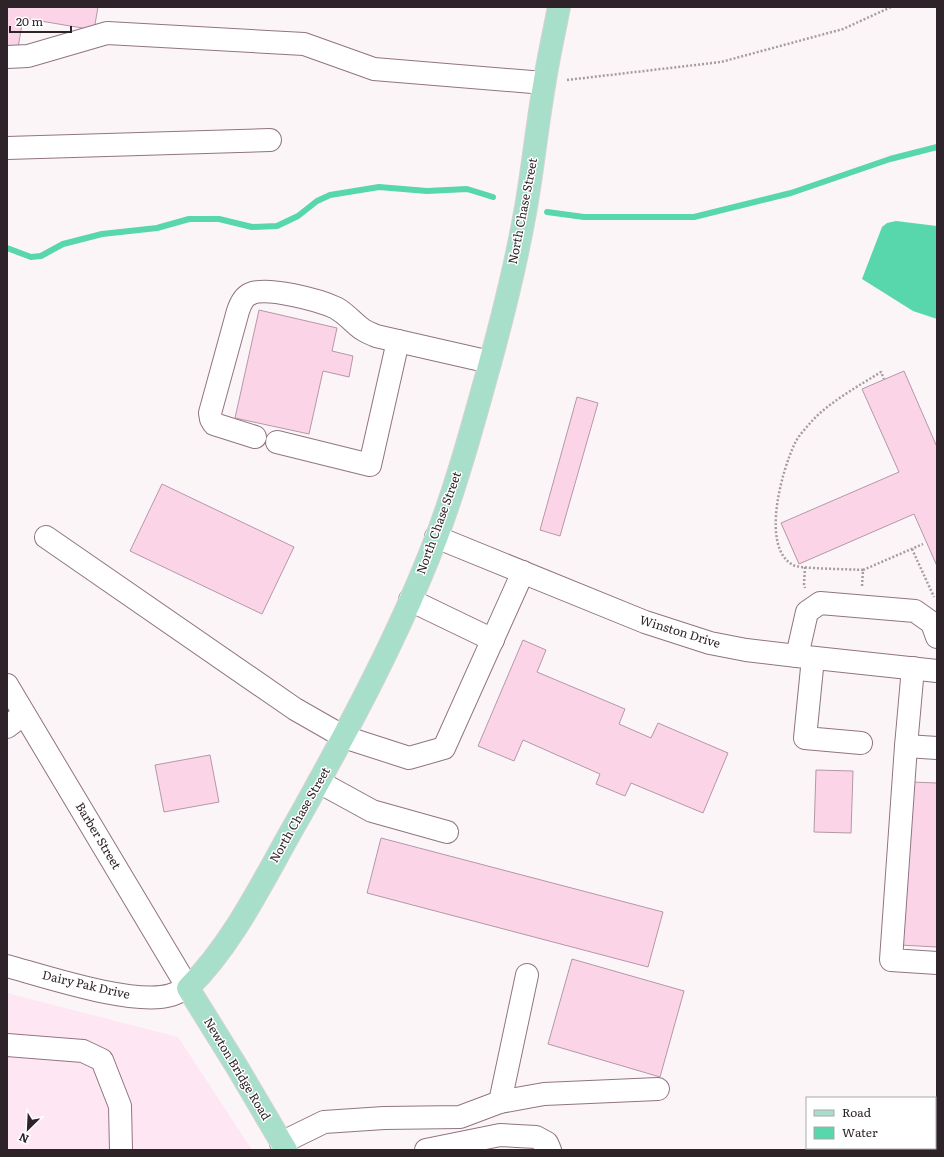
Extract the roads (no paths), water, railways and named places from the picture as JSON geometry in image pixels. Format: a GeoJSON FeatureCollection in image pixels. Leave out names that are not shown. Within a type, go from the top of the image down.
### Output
{"type":"FeatureCollection","features":[{"type":"Feature","properties":{"kind":"main road","name":"North Chase Street"},"geometry":{"type":"LineString","coordinates":[[188,988],[203,973],[221,950],[344,737],[374,679],[410,600],[436,537],[460,467],[490,362],[526,208],[544,82],[559,7]]}},
{"type":"Feature","properties":{"kind":"main road","name":"Newton Bridge Road"},"geometry":{"type":"LineString","coordinates":[[188,988],[284,1146]]}},
{"type":"Feature","properties":{"kind":"street"},"geometry":{"type":"LineString","coordinates":[[7,57],[28,56],[107,33],[304,44],[374,70],[544,82]]}},
{"type":"Feature","properties":{"kind":"street"},"geometry":{"type":"LineString","coordinates":[[7,148],[270,140]]}},
{"type":"Feature","properties":{"kind":"street"},"geometry":{"type":"LineString","coordinates":[[255,437],[214,424],[210,413],[238,311],[242,301],[248,294],[259,290],[318,302],[337,309],[350,317],[362,329],[376,336],[490,362]]}},
{"type":"Feature","properties":{"kind":"street"},"geometry":{"type":"LineString","coordinates":[[277,442],[370,465],[398,341]]}},
{"type":"Feature","properties":{"kind":"street"},"geometry":{"type":"LineString","coordinates":[[46,537],[295,709],[344,737],[409,758],[444,748],[523,572]]}},
{"type":"Feature","properties":{"kind":"street","name":"Winston Drive"},"geometry":{"type":"LineString","coordinates":[[436,537],[678,634],[710,643],[746,650],[937,671]]}},
{"type":"Feature","properties":{"kind":"street"},"geometry":{"type":"LineString","coordinates":[[410,600],[493,640]]}},
{"type":"Feature","properties":{"kind":"street"},"geometry":{"type":"LineString","coordinates":[[861,743],[805,738],[805,657],[807,612],[820,603],[914,612],[935,621]]}},
{"type":"Feature","properties":{"kind":"street"},"geometry":{"type":"LineString","coordinates":[[913,668],[891,960],[937,963]]}},
{"type":"Feature","properties":{"kind":"street","name":"Barber Street"},"geometry":{"type":"LineString","coordinates":[[7,685],[188,988]]}},
{"type":"Feature","properties":{"kind":"street"},"geometry":{"type":"LineString","coordinates":[[7,727],[24,714]]}},
{"type":"Feature","properties":{"kind":"street"},"geometry":{"type":"LineString","coordinates":[[906,746],[937,748]]}},
{"type":"Feature","properties":{"kind":"street"},"geometry":{"type":"LineString","coordinates":[[319,782],[372,810],[447,832]]}},
{"type":"Feature","properties":{"kind":"street","name":"Dairy Pak Drive"},"geometry":{"type":"LineString","coordinates":[[7,966],[110,993],[131,996],[154,997],[171,995],[188,988]]}},
{"type":"Feature","properties":{"kind":"street"},"geometry":{"type":"LineString","coordinates":[[500,1102],[527,975]]}},
{"type":"Feature","properties":{"kind":"street"},"geometry":{"type":"LineString","coordinates":[[7,1045],[83,1051],[102,1060],[120,1106],[121,1150]]}},
{"type":"Feature","properties":{"kind":"street"},"geometry":{"type":"LineString","coordinates":[[284,1146],[324,1122],[384,1118],[460,1117],[500,1102],[544,1094],[658,1089]]}},
{"type":"Feature","properties":{"kind":"street"},"geometry":{"type":"LineString","coordinates":[[426,1150],[500,1135],[536,1136],[547,1143],[550,1150]]}},
{"type":"Feature","properties":{"kind":"water"},"geometry":{"type":"Polygon","coordinates":[[[896,221],[937,226],[937,319],[913,311],[862,279],[882,227],[887,223],[896,221]]]}},
{"type":"Feature","properties":{"kind":"waterway"},"geometry":{"type":"LineString","coordinates":[[547,212],[584,217],[694,217],[791,193],[890,159],[937,147]]}},
{"type":"Feature","properties":{"kind":"waterway"},"geometry":{"type":"LineString","coordinates":[[7,248],[31,257],[41,256],[63,244],[102,234],[157,228],[189,219],[219,219],[252,227],[277,226],[298,216],[317,201],[330,195],[379,187],[427,191],[467,189],[493,197]]}}]}
